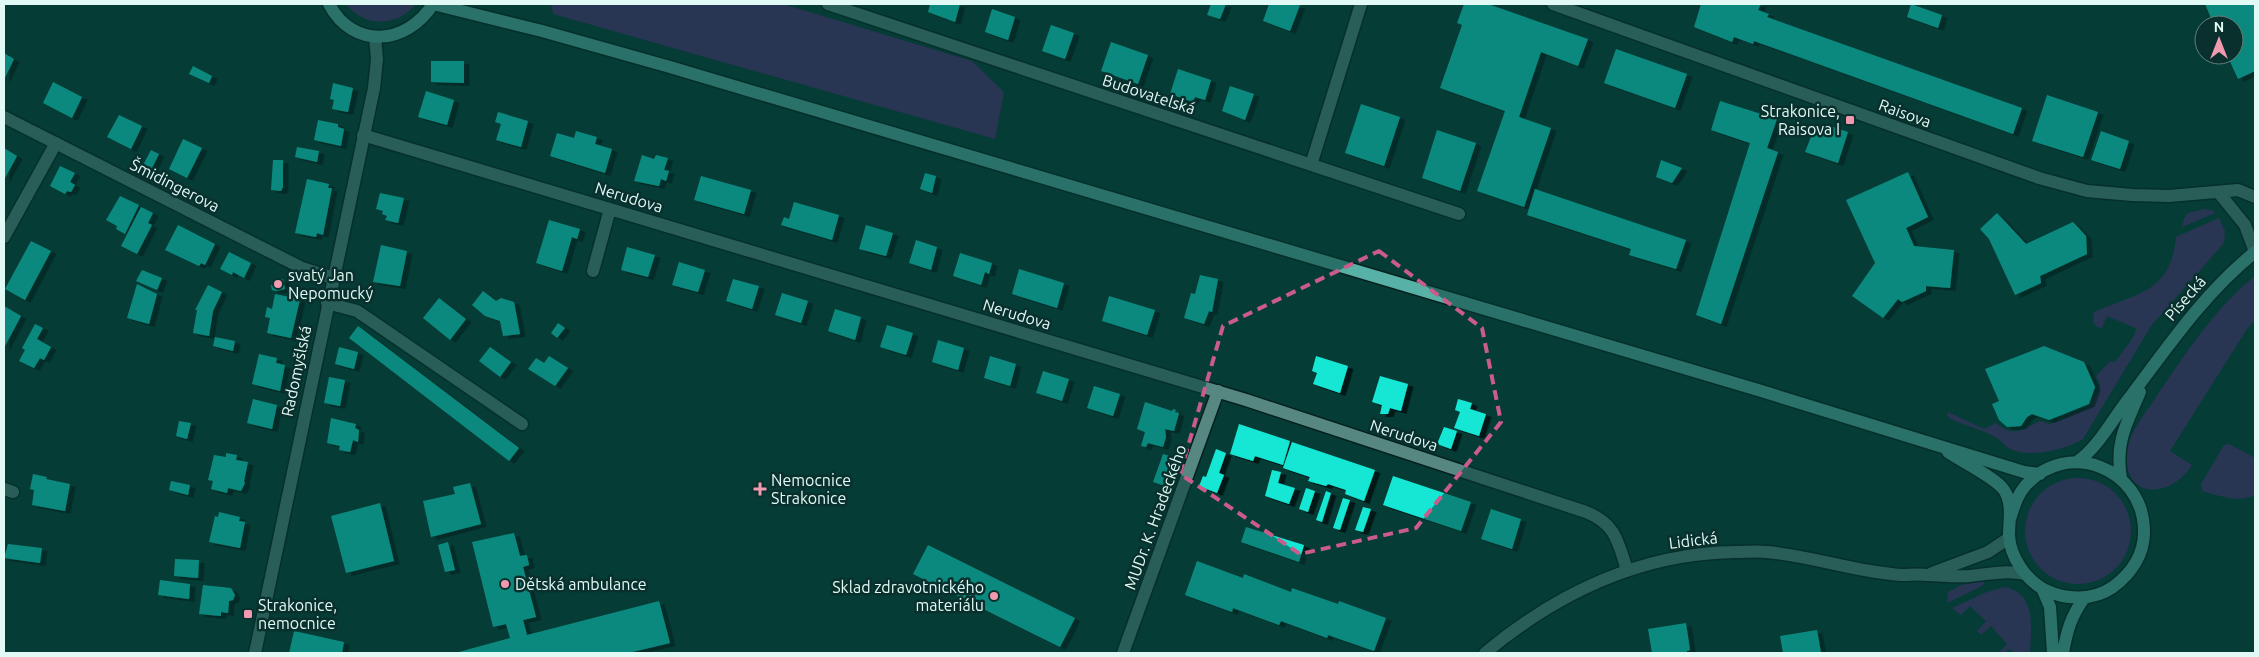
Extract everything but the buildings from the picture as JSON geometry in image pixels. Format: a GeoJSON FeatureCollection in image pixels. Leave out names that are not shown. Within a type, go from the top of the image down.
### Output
{"type":"FeatureCollection","features":[{"type":"Feature","properties":{"kind":"main road"},"geometry":{"type":"LineString","coordinates":[[329,4],[345,25],[359,33],[375,37],[403,32],[425,16],[432,4],[542,31],[690,73],[1931,442],[2024,472],[2040,474]]}},
{"type":"Feature","properties":{"kind":"main road","name":"Písecká"},"geometry":{"type":"LineString","coordinates":[[2077,462],[2088,455],[2200,305],[2230,272],[2255,252]]}},
{"type":"Feature","properties":{"kind":"main road","name":"Písecká"},"geometry":{"type":"LineString","coordinates":[[2122,479],[2118,459],[2120,442],[2148,373]]}},
{"type":"Feature","properties":{"kind":"main road"},"geometry":{"type":"LineString","coordinates":[[1931,442],[1997,484],[2004,491],[2009,503],[2009,538],[2014,557],[2025,574],[2042,588],[2070,598],[2085,597],[2106,591],[2125,578],[2138,560],[2144,538],[2144,518],[2137,498],[2122,479],[2108,470],[2093,464],[2077,462],[2058,465],[2040,474],[2026,486],[2015,502],[2010,519]]}},
{"type":"Feature","properties":{"kind":"main road"},"geometry":{"type":"LineString","coordinates":[[2042,588],[2050,607],[2053,653]]}},
{"type":"Feature","properties":{"kind":"main road"},"geometry":{"type":"LineString","coordinates":[[2063,653],[2073,613],[2085,597]]}},
{"type":"Feature","properties":{"kind":"street","name":"Budovatelská"},"geometry":{"type":"LineString","coordinates":[[828,4],[1459,214]]}},
{"type":"Feature","properties":{"kind":"street"},"geometry":{"type":"LineString","coordinates":[[1311,165],[1361,4]]}},
{"type":"Feature","properties":{"kind":"street","name":"Raisova"},"geometry":{"type":"LineString","coordinates":[[1553,4],[2038,178],[2087,191],[2132,195],[2169,196],[2238,190],[2255,197]]}},
{"type":"Feature","properties":{"kind":"street","name":"Radomyšlská"},"geometry":{"type":"LineString","coordinates":[[254,653],[374,88],[377,59],[375,37]]}},
{"type":"Feature","properties":{"kind":"street","name":"Šmidingerova"},"geometry":{"type":"LineString","coordinates":[[4,117],[302,268],[333,278]]}},
{"type":"Feature","properties":{"kind":"street","name":"Nerudova"},"geometry":{"type":"LineString","coordinates":[[363,135],[1218,391],[1598,517],[1608,525],[1616,538],[1627,570]]}},
{"type":"Feature","properties":{"kind":"street"},"geometry":{"type":"LineString","coordinates":[[4,237],[56,143]]}},
{"type":"Feature","properties":{"kind":"street"},"geometry":{"type":"LineString","coordinates":[[2219,193],[2245,224],[2255,252]]}},
{"type":"Feature","properties":{"kind":"street"},"geometry":{"type":"LineString","coordinates":[[593,271],[610,209]]}},
{"type":"Feature","properties":{"kind":"street"},"geometry":{"type":"LineString","coordinates":[[327,303],[357,311],[522,424]]}},
{"type":"Feature","properties":{"kind":"street","name":"MUDr. K. Hradeckého"},"geometry":{"type":"LineString","coordinates":[[1123,653],[1218,391]]}},
{"type":"Feature","properties":{"kind":"street","name":"Lidická"},"geometry":{"type":"LineString","coordinates":[[1928,575],[1988,552],[2009,538]]}},
{"type":"Feature","properties":{"kind":"street","name":"Lidická"},"geometry":{"type":"LineString","coordinates":[[1485,653],[1524,622],[1552,604],[1627,570],[1657,561],[1703,552],[1766,552],[1870,572],[1969,576],[2012,571],[2025,574]]}},
{"type":"Feature","properties":{"kind":"highlighted area"},"geometry":{"type":"Polygon","coordinates":[[[1379,251],[1482,328],[1501,422],[1416,528],[1300,554],[1180,474],[1223,326],[1379,251]]]}},
{"type":"Feature","properties":{"kind":"shaded area"},"geometry":{"type":"Polygon","coordinates":[[[346,4],[416,4],[400,17],[381,22],[371,21],[362,17],[346,4]]]}},
{"type":"Feature","properties":{"kind":"shaded area"},"geometry":{"type":"Polygon","coordinates":[[[551,4],[783,4],[972,61],[1004,92],[995,139],[553,14],[551,4]]]}},
{"type":"Feature","properties":{"kind":"shaded area"},"geometry":{"type":"Polygon","coordinates":[[[2204,209],[2214,211],[2215,213],[2182,227],[2188,213],[2204,209]]]}},
{"type":"Feature","properties":{"kind":"shaded area"},"geometry":{"type":"Polygon","coordinates":[[[2219,218],[2225,231],[2224,243],[2151,326],[2083,439],[2057,450],[2026,453],[2007,447],[1992,435],[1950,419],[1947,415],[1948,412],[1984,429],[1996,423],[2002,428],[2018,431],[2040,421],[2050,424],[2091,407],[2100,385],[2096,376],[2110,361],[2115,362],[2137,329],[2107,316],[2102,328],[2097,327],[2093,322],[2094,312],[2150,288],[2167,269],[2173,255],[2176,237],[2219,218]]]}},
{"type":"Feature","properties":{"kind":"shaded area"},"geometry":{"type":"Polygon","coordinates":[[[2255,276],[2255,320],[2247,329],[2170,451],[2192,465],[2182,477],[2171,485],[2160,489],[2149,489],[2139,486],[2131,478],[2127,466],[2127,450],[2134,430],[2200,334],[2227,302],[2255,276]]]}},
{"type":"Feature","properties":{"kind":"shaded area"},"geometry":{"type":"Polygon","coordinates":[[[2229,444],[2255,458],[2255,495],[2236,499],[2202,491],[2201,484],[2224,445],[2229,444]]]}},
{"type":"Feature","properties":{"kind":"shaded area"},"geometry":{"type":"Polygon","coordinates":[[[2078,478],[2098,482],[2116,493],[2127,511],[2131,531],[2127,551],[2116,569],[2098,580],[2078,584],[2058,580],[2040,569],[2029,551],[2025,531],[2029,511],[2040,493],[2058,482],[2078,478]]]}},
{"type":"Feature","properties":{"kind":"shaded area"},"geometry":{"type":"Polygon","coordinates":[[[1986,580],[1982,586],[1947,603],[1948,592],[1961,585],[1986,580]]]}},
{"type":"Feature","properties":{"kind":"shaded area"},"geometry":{"type":"Polygon","coordinates":[[[2005,587],[2023,597],[2027,604],[2031,623],[2030,653],[2014,653],[2010,649],[2004,653],[1998,653],[2007,644],[1991,626],[1981,635],[1977,631],[1986,621],[1970,606],[1961,615],[1952,608],[1987,592],[2005,587]]]}},
{"type":"Feature","properties":{"kind":"place","name":"Strakonice, Raisova I"},"geometry":{"type":"Point","coordinates":[1850,120]}},
{"type":"Feature","properties":{"kind":"place","name":"svatý Jan Nepomucký"},"geometry":{"type":"Point","coordinates":[278,284]}},
{"type":"Feature","properties":{"kind":"place","name":"Nemocnice Strakonice"},"geometry":{"type":"Point","coordinates":[760,489]}},
{"type":"Feature","properties":{"kind":"place","name":"Dětská ambulance"},"geometry":{"type":"Point","coordinates":[505,584]}},
{"type":"Feature","properties":{"kind":"place","name":"Sklad zdravotnického materiálu"},"geometry":{"type":"Point","coordinates":[994,596]}},
{"type":"Feature","properties":{"kind":"place","name":"Strakonice, nemocnice"},"geometry":{"type":"Point","coordinates":[248,614]}}]}
